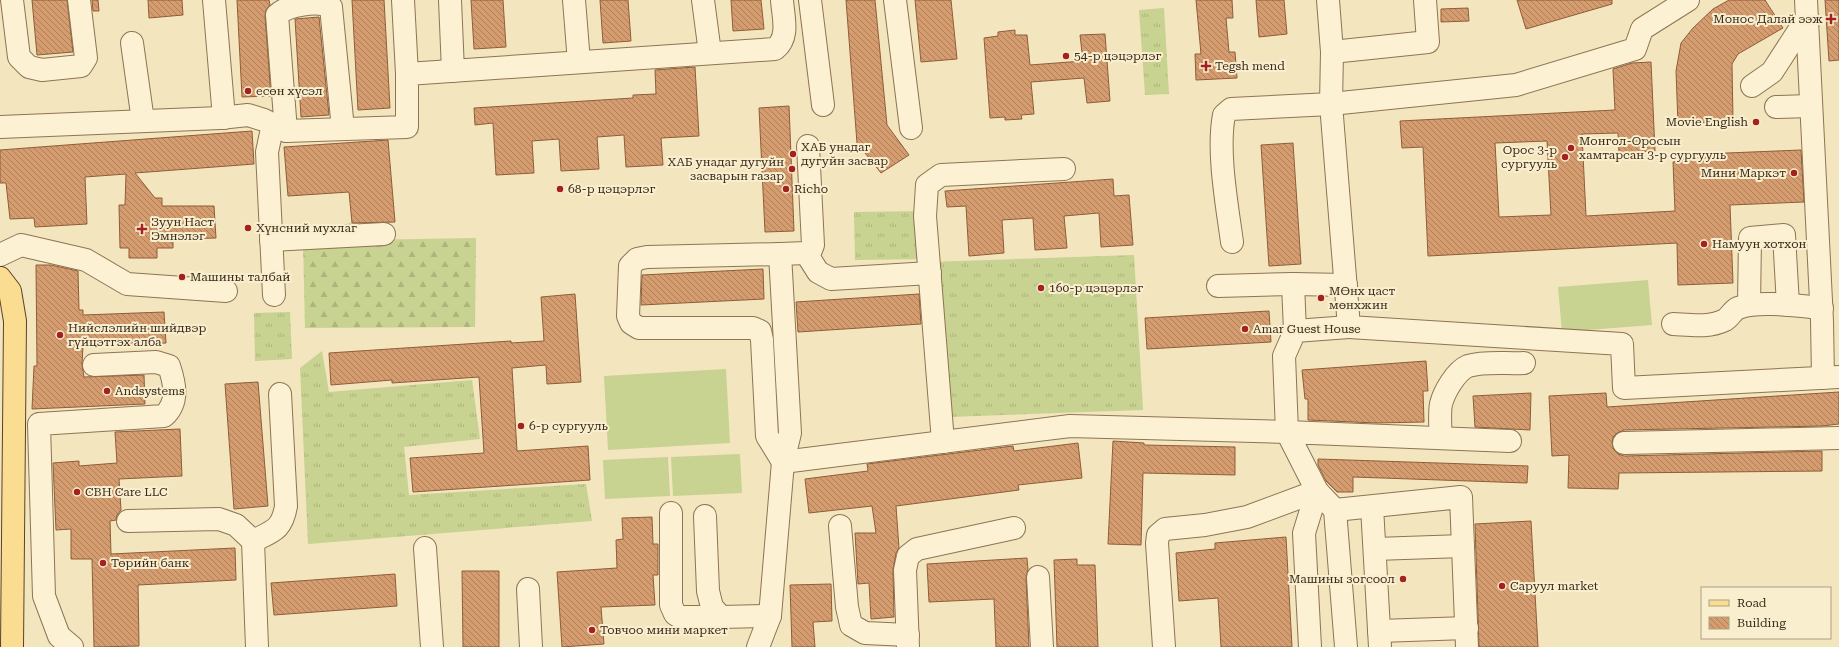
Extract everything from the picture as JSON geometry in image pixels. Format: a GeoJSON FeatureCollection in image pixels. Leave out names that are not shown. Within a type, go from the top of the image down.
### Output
{"type":"FeatureCollection","features":[{"type":"Feature","properties":{"kind":"main road"},"geometry":{"type":"LineString","coordinates":[[0,278],[10,291],[15,321],[12,647]]}},
{"type":"Feature","properties":{"kind":"main road"},"geometry":{"type":"LineString","coordinates":[[0,326],[3,330],[14,389]]}},
{"type":"Feature","properties":{"kind":"street"},"geometry":{"type":"LineString","coordinates":[[12,0],[19,57],[29,67],[42,70],[81,66],[86,58],[79,0]]}},
{"type":"Feature","properties":{"kind":"street"},"geometry":{"type":"LineString","coordinates":[[214,0],[224,118]]}},
{"type":"Feature","properties":{"kind":"street"},"geometry":{"type":"LineString","coordinates":[[0,127],[224,118],[248,115],[280,128],[343,129],[407,127],[407,74],[403,0]]}},
{"type":"Feature","properties":{"kind":"street"},"geometry":{"type":"LineString","coordinates":[[450,0],[453,71]]}},
{"type":"Feature","properties":{"kind":"street"},"geometry":{"type":"LineString","coordinates":[[574,0],[579,62]]}},
{"type":"Feature","properties":{"kind":"street"},"geometry":{"type":"LineString","coordinates":[[703,0],[710,53]]}},
{"type":"Feature","properties":{"kind":"street"},"geometry":{"type":"LineString","coordinates":[[407,74],[775,49],[781,44],[785,36],[782,0]]}},
{"type":"Feature","properties":{"kind":"street"},"geometry":{"type":"LineString","coordinates":[[810,0],[823,104]]}},
{"type":"Feature","properties":{"kind":"street"},"geometry":{"type":"LineString","coordinates":[[895,0],[911,128]]}},
{"type":"Feature","properties":{"kind":"street"},"geometry":{"type":"LineString","coordinates":[[1328,0],[1332,52],[1331,104],[1349,327]]}},
{"type":"Feature","properties":{"kind":"street"},"geometry":{"type":"LineString","coordinates":[[1332,52],[1428,42],[1425,0]]}},
{"type":"Feature","properties":{"kind":"street"},"geometry":{"type":"LineString","coordinates":[[1232,242],[1225,188],[1221,128],[1224,115],[1232,110],[1331,104],[1516,85],[1635,49],[1642,29],[1688,0]]}},
{"type":"Feature","properties":{"kind":"street"},"geometry":{"type":"LineString","coordinates":[[274,295],[267,152],[280,128],[277,15],[283,9],[324,3],[331,7],[343,129]]}},
{"type":"Feature","properties":{"kind":"street"},"geometry":{"type":"LineString","coordinates":[[1752,86],[1772,72],[1807,9]]}},
{"type":"Feature","properties":{"kind":"street"},"geometry":{"type":"LineString","coordinates":[[1295,331],[1349,327],[1622,344],[1624,388],[1831,378],[1828,317],[1811,106],[1807,9]]}},
{"type":"Feature","properties":{"kind":"street"},"geometry":{"type":"LineString","coordinates":[[132,43],[144,121]]}},
{"type":"Feature","properties":{"kind":"street"},"geometry":{"type":"LineString","coordinates":[[1776,107],[1811,106]]}},
{"type":"Feature","properties":{"kind":"street"},"geometry":{"type":"LineString","coordinates":[[784,462],[767,436],[762,340],[760,331],[753,328],[639,328],[631,323],[628,316],[630,266],[637,259],[647,256],[780,254],[806,253],[811,250],[813,244],[808,146]]}},
{"type":"Feature","properties":{"kind":"street"},"geometry":{"type":"LineString","coordinates":[[943,442],[925,216],[927,185],[941,175],[1064,169]]}},
{"type":"Feature","properties":{"kind":"street"},"geometry":{"type":"LineString","coordinates":[[271,240],[384,234]]}},
{"type":"Feature","properties":{"kind":"street"},"geometry":{"type":"LineString","coordinates":[[1749,305],[1750,238],[1784,235],[1788,305]]}},
{"type":"Feature","properties":{"kind":"street"},"geometry":{"type":"LineString","coordinates":[[0,255],[21,245],[86,260],[127,284],[226,291]]}},
{"type":"Feature","properties":{"kind":"street"},"geometry":{"type":"LineString","coordinates":[[806,253],[818,272],[831,280],[930,273]]}},
{"type":"Feature","properties":{"kind":"street"},"geometry":{"type":"LineString","coordinates":[[758,647],[770,616],[784,462],[790,433],[780,254]]}},
{"type":"Feature","properties":{"kind":"street"},"geometry":{"type":"LineString","coordinates":[[1218,286],[1293,284],[1346,285]]}},
{"type":"Feature","properties":{"kind":"street"},"geometry":{"type":"LineString","coordinates":[[1293,284],[1295,331],[1284,356],[1287,432],[1317,491],[1335,510],[1346,647]]}},
{"type":"Feature","properties":{"kind":"street"},"geometry":{"type":"LineString","coordinates":[[1673,324],[1707,326],[1726,319],[1737,308],[1749,305],[1788,305],[1828,317]]}},
{"type":"Feature","properties":{"kind":"street"},"geometry":{"type":"LineString","coordinates":[[14,424],[39,424],[164,416],[170,410],[175,401],[173,378],[169,366],[156,362],[94,365]]}},
{"type":"Feature","properties":{"kind":"street"},"geometry":{"type":"LineString","coordinates":[[1440,438],[1441,404],[1449,386],[1458,374],[1467,367],[1485,364],[1524,363]]}},
{"type":"Feature","properties":{"kind":"street"},"geometry":{"type":"LineString","coordinates":[[253,541],[278,528],[284,516],[286,506],[280,394]]}},
{"type":"Feature","properties":{"kind":"street"},"geometry":{"type":"LineString","coordinates":[[39,424],[44,596],[59,636],[72,647]]}},
{"type":"Feature","properties":{"kind":"street"},"geometry":{"type":"LineString","coordinates":[[784,462],[1070,426],[1287,432],[1510,441]]}},
{"type":"Feature","properties":{"kind":"street"},"geometry":{"type":"LineString","coordinates":[[1624,443],[1839,438]]}},
{"type":"Feature","properties":{"kind":"street"},"geometry":{"type":"LineString","coordinates":[[1164,647],[1157,543],[1158,535],[1165,528],[1205,525],[1247,517],[1317,491]]}},
{"type":"Feature","properties":{"kind":"street"},"geometry":{"type":"LineString","coordinates":[[1310,647],[1304,533],[1317,491]]}},
{"type":"Feature","properties":{"kind":"street"},"geometry":{"type":"LineString","coordinates":[[1335,510],[1461,497],[1467,638],[1380,639],[1372,507]]}},
{"type":"Feature","properties":{"kind":"street"},"geometry":{"type":"LineString","coordinates":[[671,513],[671,605],[675,614],[680,617],[770,616]]}},
{"type":"Feature","properties":{"kind":"street"},"geometry":{"type":"LineString","coordinates":[[705,516],[708,591],[712,607],[721,617]]}},
{"type":"Feature","properties":{"kind":"street"},"geometry":{"type":"LineString","coordinates":[[128,521],[219,519],[236,525],[253,541],[257,647]]}},
{"type":"Feature","properties":{"kind":"street"},"geometry":{"type":"LineString","coordinates":[[840,526],[846,607],[851,625],[865,633],[908,641],[905,570],[908,556],[917,549],[1014,528]]}},
{"type":"Feature","properties":{"kind":"street"},"geometry":{"type":"LineString","coordinates":[[1375,548],[1463,546]]}},
{"type":"Feature","properties":{"kind":"street"},"geometry":{"type":"LineString","coordinates":[[425,548],[432,647]]}},
{"type":"Feature","properties":{"kind":"street"},"geometry":{"type":"LineString","coordinates":[[1038,577],[1042,647]]}},
{"type":"Feature","properties":{"kind":"street"},"geometry":{"type":"LineString","coordinates":[[528,589],[531,647]]}},
{"type":"Feature","properties":{"kind":"green space"},"geometry":{"type":"Polygon","coordinates":[[[1164,8],[1169,94],[1145,95],[1139,10],[1164,8]]]}},
{"type":"Feature","properties":{"kind":"green space"},"geometry":{"type":"Polygon","coordinates":[[[927,211],[928,259],[855,260],[854,212],[927,211]]]}},
{"type":"Feature","properties":{"kind":"green space"},"geometry":{"type":"Polygon","coordinates":[[[476,238],[475,327],[305,328],[303,241],[476,238]]]}},
{"type":"Feature","properties":{"kind":"green space"},"geometry":{"type":"Polygon","coordinates":[[[1134,255],[1143,410],[950,417],[929,262],[1134,255]]]}},
{"type":"Feature","properties":{"kind":"green space"},"geometry":{"type":"Polygon","coordinates":[[[1648,280],[1652,325],[1562,332],[1558,287],[1648,280]]]}},
{"type":"Feature","properties":{"kind":"green space"},"geometry":{"type":"Polygon","coordinates":[[[290,312],[292,359],[255,361],[254,313],[290,312]]]}},
{"type":"Feature","properties":{"kind":"green space"},"geometry":{"type":"Polygon","coordinates":[[[322,351],[329,392],[472,380],[480,439],[404,447],[409,495],[586,484],[592,521],[308,544],[300,368],[322,351]]]}},
{"type":"Feature","properties":{"kind":"green space"},"geometry":{"type":"Polygon","coordinates":[[[726,369],[730,443],[608,450],[604,376],[726,369]]]}},
{"type":"Feature","properties":{"kind":"green space"},"geometry":{"type":"Polygon","coordinates":[[[740,454],[742,493],[673,496],[671,457],[740,454]]]}},
{"type":"Feature","properties":{"kind":"green space"},"geometry":{"type":"Polygon","coordinates":[[[668,457],[670,496],[605,499],[603,460],[668,457]]]}},
{"type":"Feature","properties":{"kind":"building"},"geometry":{"type":"Polygon","coordinates":[[[32,0],[67,0],[73,52],[37,55],[32,0]]]}},
{"type":"Feature","properties":{"kind":"building"},"geometry":{"type":"Polygon","coordinates":[[[92,0],[98,0],[99,11],[93,11],[92,0]]]}},
{"type":"Feature","properties":{"kind":"building"},"geometry":{"type":"Polygon","coordinates":[[[148,0],[182,0],[183,15],[149,18],[148,0]]]}},
{"type":"Feature","properties":{"kind":"building"},"geometry":{"type":"Polygon","coordinates":[[[237,0],[269,0],[270,5],[266,10],[265,16],[271,96],[242,97],[237,0]]]}},
{"type":"Feature","properties":{"kind":"building"},"geometry":{"type":"Polygon","coordinates":[[[352,0],[384,0],[390,108],[358,110],[352,0]]]}},
{"type":"Feature","properties":{"kind":"building"},"geometry":{"type":"Polygon","coordinates":[[[471,0],[503,0],[506,47],[474,49],[471,0]]]}},
{"type":"Feature","properties":{"kind":"building"},"geometry":{"type":"Polygon","coordinates":[[[600,0],[628,0],[631,41],[603,43],[600,0]]]}},
{"type":"Feature","properties":{"kind":"building"},"geometry":{"type":"Polygon","coordinates":[[[731,0],[761,0],[764,29],[733,31],[731,0]]]}},
{"type":"Feature","properties":{"kind":"building"},"geometry":{"type":"Polygon","coordinates":[[[846,0],[875,0],[887,125],[909,155],[881,173],[857,143],[846,0]]]}},
{"type":"Feature","properties":{"kind":"building"},"geometry":{"type":"Polygon","coordinates":[[[915,0],[951,0],[957,59],[921,62],[915,0]]]}},
{"type":"Feature","properties":{"kind":"building"},"geometry":{"type":"Polygon","coordinates":[[[1196,0],[1232,0],[1233,18],[1226,18],[1229,52],[1235,52],[1237,78],[1196,80],[1195,54],[1201,54],[1196,0]]]}},
{"type":"Feature","properties":{"kind":"building"},"geometry":{"type":"Polygon","coordinates":[[[1256,0],[1284,0],[1287,34],[1259,37],[1256,0]]]}},
{"type":"Feature","properties":{"kind":"building"},"geometry":{"type":"Polygon","coordinates":[[[1517,0],[1612,0],[1612,4],[1526,29],[1517,0]]]}},
{"type":"Feature","properties":{"kind":"building"},"geometry":{"type":"Polygon","coordinates":[[[1729,0],[1765,0],[1783,28],[1738,54],[1732,64],[1733,121],[1678,124],[1676,71],[1681,43],[1693,28],[1713,9],[1729,0]]]}},
{"type":"Feature","properties":{"kind":"building"},"geometry":{"type":"Polygon","coordinates":[[[1825,0],[1839,0],[1839,60],[1829,61],[1825,0]]]}},
{"type":"Feature","properties":{"kind":"building"},"geometry":{"type":"Polygon","coordinates":[[[1468,8],[1469,21],[1441,22],[1441,9],[1468,8]]]}},
{"type":"Feature","properties":{"kind":"building"},"geometry":{"type":"Polygon","coordinates":[[[319,17],[329,115],[301,117],[295,19],[319,17]]]}},
{"type":"Feature","properties":{"kind":"building"},"geometry":{"type":"Polygon","coordinates":[[[1015,30],[1015,35],[1027,35],[1030,65],[1083,61],[1080,35],[1105,34],[1110,101],[1087,103],[1084,78],[1031,82],[1034,114],[1021,115],[1022,119],[1005,120],[1005,117],[990,118],[984,38],[998,36],[998,32],[1015,30]]]}},
{"type":"Feature","properties":{"kind":"building","name":"Орос 3-р сургууль"},"geometry":{"type":"Polygon","coordinates":[[[1651,62],[1655,151],[1619,153],[1618,133],[1582,134],[1586,216],[1675,211],[1673,162],[1679,161],[1678,155],[1801,150],[1804,202],[1730,205],[1733,283],[1678,285],[1677,243],[1428,256],[1423,147],[1402,148],[1400,121],[1615,110],[1613,69],[1632,63],[1651,62]],[[1547,141],[1495,143],[1499,217],[1551,215],[1547,141]]]}},
{"type":"Feature","properties":{"kind":"building"},"geometry":{"type":"Polygon","coordinates":[[[695,67],[699,136],[661,138],[663,165],[626,167],[624,135],[597,137],[599,169],[561,171],[559,139],[532,141],[534,173],[496,175],[493,123],[475,125],[474,108],[633,98],[633,95],[656,94],[655,70],[695,67]]]}},
{"type":"Feature","properties":{"kind":"building"},"geometry":{"type":"Polygon","coordinates":[[[789,106],[794,231],[765,232],[759,108],[789,106]]]}},
{"type":"Feature","properties":{"kind":"building"},"geometry":{"type":"Polygon","coordinates":[[[252,131],[254,164],[135,173],[155,198],[162,198],[162,206],[214,206],[216,238],[173,239],[173,248],[157,248],[157,258],[129,258],[129,248],[120,248],[119,205],[125,205],[126,174],[85,177],[87,224],[35,227],[34,218],[10,219],[6,183],[0,183],[0,150],[252,131]]]}},
{"type":"Feature","properties":{"kind":"building"},"geometry":{"type":"Polygon","coordinates":[[[388,140],[395,222],[352,223],[349,192],[288,196],[284,147],[388,140]]]}},
{"type":"Feature","properties":{"kind":"building"},"geometry":{"type":"Polygon","coordinates":[[[1293,143],[1301,264],[1269,266],[1261,145],[1293,143]]]}},
{"type":"Feature","properties":{"kind":"building"},"geometry":{"type":"Polygon","coordinates":[[[1113,179],[1114,196],[1129,195],[1133,245],[1101,247],[1099,213],[1064,216],[1067,248],[1035,250],[1033,218],[1002,220],[1004,253],[969,256],[966,206],[947,207],[945,191],[1113,179]]]}},
{"type":"Feature","properties":{"kind":"building"},"geometry":{"type":"Polygon","coordinates":[[[36,265],[51,265],[78,271],[79,310],[83,310],[83,315],[164,312],[166,343],[83,346],[82,365],[84,377],[144,375],[145,404],[32,409],[34,366],[37,366],[36,265]]]}},
{"type":"Feature","properties":{"kind":"building"},"geometry":{"type":"Polygon","coordinates":[[[763,269],[764,299],[641,305],[642,275],[763,269]]]}},
{"type":"Feature","properties":{"kind":"building"},"geometry":{"type":"Polygon","coordinates":[[[575,294],[581,382],[547,384],[546,365],[512,368],[517,451],[588,446],[590,480],[413,492],[410,458],[484,453],[479,377],[392,383],[392,380],[331,385],[329,353],[511,341],[511,343],[544,341],[541,297],[575,294]]]}},
{"type":"Feature","properties":{"kind":"building"},"geometry":{"type":"Polygon","coordinates":[[[919,294],[921,324],[798,332],[796,302],[919,294]]]}},
{"type":"Feature","properties":{"kind":"building"},"geometry":{"type":"Polygon","coordinates":[[[1269,311],[1271,342],[1147,349],[1145,318],[1269,311]]]}},
{"type":"Feature","properties":{"kind":"building"},"geometry":{"type":"Polygon","coordinates":[[[1426,361],[1428,391],[1423,391],[1424,422],[1376,423],[1308,420],[1308,399],[1305,399],[1302,370],[1426,361]]]}},
{"type":"Feature","properties":{"kind":"building"},"geometry":{"type":"Polygon","coordinates":[[[258,382],[268,506],[234,509],[225,384],[258,382]]]}},
{"type":"Feature","properties":{"kind":"building"},"geometry":{"type":"Polygon","coordinates":[[[1839,392],[1839,424],[1822,426],[1624,430],[1617,433],[1613,437],[1612,443],[1614,450],[1618,454],[1624,456],[1822,451],[1822,471],[1619,473],[1618,489],[1568,488],[1569,455],[1552,456],[1549,396],[1606,393],[1607,407],[1839,392]]]}},
{"type":"Feature","properties":{"kind":"building"},"geometry":{"type":"Polygon","coordinates":[[[1531,393],[1530,430],[1475,427],[1473,396],[1531,393]]]}},
{"type":"Feature","properties":{"kind":"building"},"geometry":{"type":"Polygon","coordinates":[[[180,429],[182,476],[119,479],[121,510],[117,515],[116,520],[110,521],[111,554],[235,548],[236,580],[138,585],[139,646],[94,647],[92,559],[71,559],[71,529],[56,530],[53,463],[79,461],[79,466],[117,463],[115,432],[180,429]]]}},
{"type":"Feature","properties":{"kind":"building"},"geometry":{"type":"Polygon","coordinates":[[[1113,441],[1144,443],[1144,445],[1235,447],[1235,475],[1143,473],[1141,545],[1108,544],[1113,441]]]}},
{"type":"Feature","properties":{"kind":"building"},"geometry":{"type":"Polygon","coordinates":[[[1078,443],[1082,478],[1018,485],[1019,490],[896,506],[899,548],[896,553],[893,570],[894,617],[871,619],[869,583],[858,584],[855,533],[876,533],[872,506],[809,513],[805,479],[868,471],[867,464],[1013,446],[1014,451],[1078,443]]]}},
{"type":"Feature","properties":{"kind":"building"},"geometry":{"type":"Polygon","coordinates":[[[1318,459],[1528,466],[1527,483],[1353,477],[1353,492],[1337,492],[1326,481],[1318,465],[1318,459]]]}},
{"type":"Feature","properties":{"kind":"building"},"geometry":{"type":"Polygon","coordinates":[[[652,517],[653,544],[658,544],[658,575],[653,575],[655,605],[601,607],[604,644],[562,647],[557,572],[617,568],[616,540],[623,539],[622,518],[652,517]]]}},
{"type":"Feature","properties":{"kind":"building","name":"Саруул market"},"geometry":{"type":"Polygon","coordinates":[[[1531,521],[1538,647],[1479,647],[1475,524],[1531,521]]]}},
{"type":"Feature","properties":{"kind":"building"},"geometry":{"type":"Polygon","coordinates":[[[1286,537],[1292,647],[1221,647],[1218,598],[1179,601],[1176,553],[1215,549],[1215,543],[1286,537]]]}},
{"type":"Feature","properties":{"kind":"building"},"geometry":{"type":"Polygon","coordinates":[[[1027,558],[1028,570],[1026,578],[1029,647],[996,647],[994,599],[929,602],[927,564],[1027,558]]]}},
{"type":"Feature","properties":{"kind":"building"},"geometry":{"type":"Polygon","coordinates":[[[1077,559],[1077,565],[1095,565],[1098,647],[1057,647],[1054,560],[1077,559]]]}},
{"type":"Feature","properties":{"kind":"building"},"geometry":{"type":"Polygon","coordinates":[[[462,571],[499,571],[499,647],[463,647],[462,571]]]}},
{"type":"Feature","properties":{"kind":"building"},"geometry":{"type":"Polygon","coordinates":[[[395,574],[397,606],[274,615],[271,583],[395,574]]]}},
{"type":"Feature","properties":{"kind":"building"},"geometry":{"type":"Polygon","coordinates":[[[831,584],[832,621],[813,622],[815,647],[792,647],[790,585],[831,584]]]}},
{"type":"Feature","properties":{"kind":"place","name":"Монос Далай ээж"},"geometry":{"type":"Point","coordinates":[1831,19]}},
{"type":"Feature","properties":{"kind":"place","name":"54-р цэцэрлэг"},"geometry":{"type":"Point","coordinates":[1066,56]}},
{"type":"Feature","properties":{"kind":"place","name":"Tegsh mend"},"geometry":{"type":"Point","coordinates":[1206,66]}},
{"type":"Feature","properties":{"kind":"place","name":"есөн хүсэл"},"geometry":{"type":"Point","coordinates":[248,91]}},
{"type":"Feature","properties":{"kind":"place","name":"Movie English"},"geometry":{"type":"Point","coordinates":[1756,122]}},
{"type":"Feature","properties":{"kind":"place","name":"Монгол-Оросын хамтарсан 3-р сургууль"},"geometry":{"type":"Point","coordinates":[1571,148]}},
{"type":"Feature","properties":{"kind":"place","name":"ХАБ унадаг дугуйн засвар"},"geometry":{"type":"Point","coordinates":[793,154]}},
{"type":"Feature","properties":{"kind":"place","name":"Орос 3-р сургууль"},"geometry":{"type":"Point","coordinates":[1565,157]}},
{"type":"Feature","properties":{"kind":"place","name":"ХАБ унадаг дугуйн засварын газар"},"geometry":{"type":"Point","coordinates":[792,169]}},
{"type":"Feature","properties":{"kind":"place","name":"Мини Маркэт"},"geometry":{"type":"Point","coordinates":[1794,173]}},
{"type":"Feature","properties":{"kind":"place","name":"68-р цэцэрлэг"},"geometry":{"type":"Point","coordinates":[560,189]}},
{"type":"Feature","properties":{"kind":"place","name":"Richo"},"geometry":{"type":"Point","coordinates":[786,189]}},
{"type":"Feature","properties":{"kind":"place","name":"Хүнсний мухлаг"},"geometry":{"type":"Point","coordinates":[248,228]}},
{"type":"Feature","properties":{"kind":"place","name":"Зуун Наст Эмнэлэг"},"geometry":{"type":"Point","coordinates":[142,229]}},
{"type":"Feature","properties":{"kind":"place","name":"Намуун хотхон"},"geometry":{"type":"Point","coordinates":[1704,244]}},
{"type":"Feature","properties":{"kind":"place","name":"Машины талбай"},"geometry":{"type":"Point","coordinates":[182,277]}},
{"type":"Feature","properties":{"kind":"place","name":"160-р цэцэрлэг"},"geometry":{"type":"Point","coordinates":[1041,288]}},
{"type":"Feature","properties":{"kind":"place","name":"МӨнх цаст мөнхжин"},"geometry":{"type":"Point","coordinates":[1321,298]}},
{"type":"Feature","properties":{"kind":"place","name":"Amar Guest House"},"geometry":{"type":"Point","coordinates":[1245,329]}},
{"type":"Feature","properties":{"kind":"place","name":"Нийслэлийн шийдвэр гүйцэтгэх алба"},"geometry":{"type":"Point","coordinates":[60,335]}},
{"type":"Feature","properties":{"kind":"place","name":"Andsystems"},"geometry":{"type":"Point","coordinates":[107,391]}},
{"type":"Feature","properties":{"kind":"place","name":"6-р сургууль"},"geometry":{"type":"Point","coordinates":[521,426]}},
{"type":"Feature","properties":{"kind":"place","name":"CBH Care LLC"},"geometry":{"type":"Point","coordinates":[77,492]}},
{"type":"Feature","properties":{"kind":"place","name":"Төрийн банк"},"geometry":{"type":"Point","coordinates":[103,563]}},
{"type":"Feature","properties":{"kind":"place","name":"Машины зогсоол"},"geometry":{"type":"Point","coordinates":[1403,579]}},
{"type":"Feature","properties":{"kind":"place","name":"Саруул market"},"geometry":{"type":"Point","coordinates":[1502,586]}},
{"type":"Feature","properties":{"kind":"place","name":"Товчоо мини маркет"},"geometry":{"type":"Point","coordinates":[592,630]}}]}
